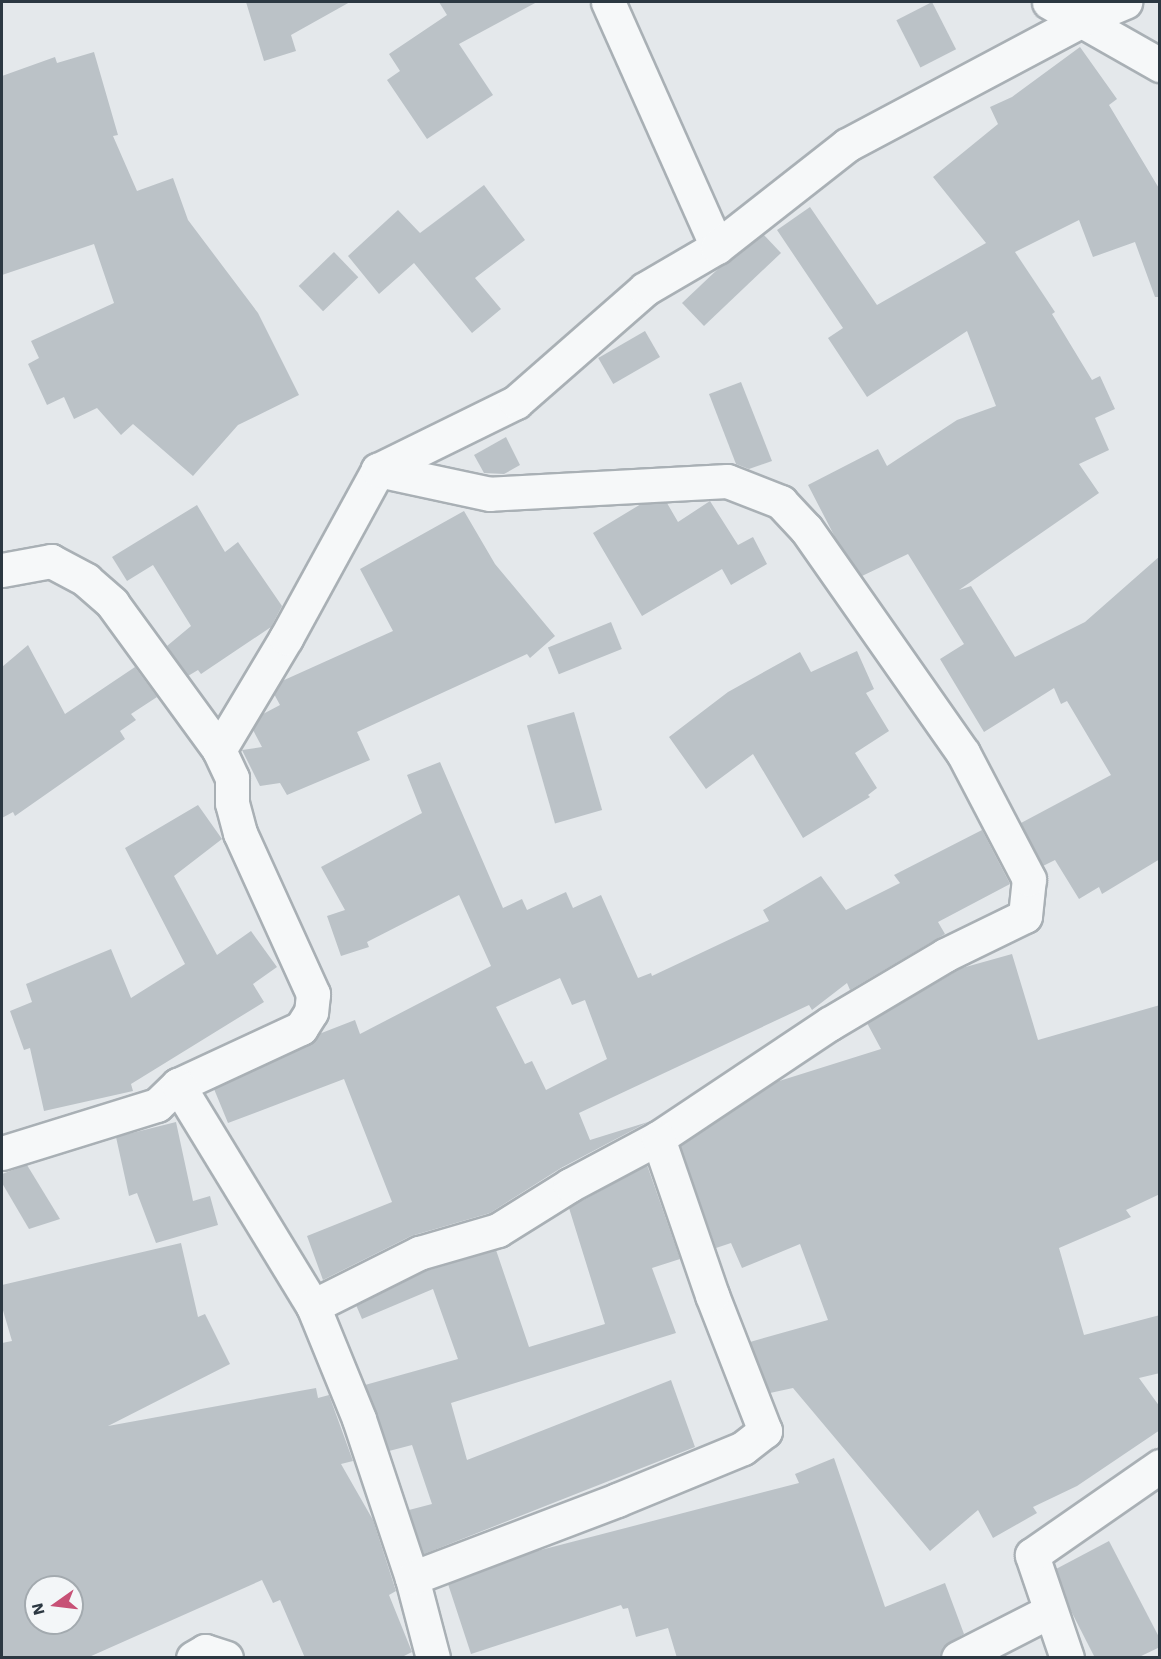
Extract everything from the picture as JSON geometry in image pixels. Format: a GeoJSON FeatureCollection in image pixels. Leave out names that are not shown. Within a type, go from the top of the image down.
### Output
{"type":"FeatureCollection","features":[{"type":"Feature","properties":{"kind":"street"},"geometry":{"type":"LineString","coordinates":[[608,2],[717,247]]}},
{"type":"Feature","properties":{"kind":"street"},"geometry":{"type":"LineString","coordinates":[[1049,2],[1160,65]]}},
{"type":"Feature","properties":{"kind":"street"},"geometry":{"type":"LineString","coordinates":[[219,750],[286,638],[378,470],[516,402],[645,289],[717,247],[847,145],[1082,20],[1125,2]]}},
{"type":"Feature","properties":{"kind":"street"},"geometry":{"type":"LineString","coordinates":[[313,1306],[419,1253],[498,1230],[570,1185],[658,1138],[829,1024],[945,955],[1025,916],[1029,879],[963,753],[806,529],[781,502],[727,480],[490,494],[378,470]]}},
{"type":"Feature","properties":{"kind":"street"},"geometry":{"type":"LineString","coordinates":[[2,570],[51,561],[86,580],[112,603],[219,750],[232,778],[232,803],[240,833],[313,994],[311,1012],[301,1028],[178,1085],[157,1105],[2,1153]]}},
{"type":"Feature","properties":{"kind":"street"},"geometry":{"type":"LineString","coordinates":[[178,1085],[313,1306],[359,1419],[412,1578],[433,1658]]}},
{"type":"Feature","properties":{"kind":"street"},"geometry":{"type":"LineString","coordinates":[[412,1578],[701,1466],[743,1448],[765,1431],[712,1295],[658,1138]]}},
{"type":"Feature","properties":{"kind":"street"},"geometry":{"type":"LineString","coordinates":[[1067,1658],[1032,1555],[1160,1466]]}},
{"type":"Feature","properties":{"kind":"street"},"geometry":{"type":"LineString","coordinates":[[958,1658],[1050,1611]]}},
{"type":"Feature","properties":{"kind":"street"},"geometry":{"type":"LineString","coordinates":[[193,1658],[205,1651],[226,1658]]}},
{"type":"Feature","properties":{"kind":"building"},"geometry":{"type":"Polygon","coordinates":[[[246,2],[350,2],[291,35],[296,51],[264,61],[246,2]]]}},
{"type":"Feature","properties":{"kind":"building"},"geometry":{"type":"Polygon","coordinates":[[[439,2],[537,2],[459,44],[493,95],[427,139],[387,80],[400,71],[389,54],[447,15],[439,2]]]}},
{"type":"Feature","properties":{"kind":"building"},"geometry":{"type":"Polygon","coordinates":[[[932,2],[956,49],[920,67],[896,20],[932,2]]]}},
{"type":"Feature","properties":{"kind":"building"},"geometry":{"type":"Polygon","coordinates":[[[1080,47],[1117,99],[1109,105],[1160,190],[1160,297],[1155,297],[1135,242],[1093,257],[1079,220],[1015,252],[1055,312],[1052,314],[1092,380],[1100,376],[1115,409],[1095,418],[1109,450],[1079,464],[1099,493],[959,590],[971,586],[1015,657],[1085,622],[1160,556],[1160,859],[1102,894],[1099,887],[1079,899],[1055,860],[1043,866],[1021,823],[1111,775],[1067,701],[1061,704],[1054,688],[984,732],[940,659],[964,644],[908,554],[862,576],[836,539],[808,485],[878,449],[887,466],[957,420],[996,406],[967,331],[867,397],[828,338],[843,328],[777,230],[810,207],[877,305],[986,243],[933,177],[998,124],[990,107],[1012,97],[1080,47]]]}},
{"type":"Feature","properties":{"kind":"building"},"geometry":{"type":"Polygon","coordinates":[[[94,52],[118,135],[113,136],[137,191],[173,178],[188,220],[258,313],[299,395],[238,425],[193,476],[133,424],[121,435],[97,408],[74,419],[64,397],[47,405],[28,364],[39,358],[31,341],[114,303],[94,244],[2,275],[2,76],[55,57],[57,63],[94,52]]]}},
{"type":"Feature","properties":{"kind":"building"},"geometry":{"type":"Polygon","coordinates":[[[484,185],[525,240],[475,278],[501,309],[472,333],[414,263],[379,294],[348,256],[398,210],[420,233],[484,185]]]}},
{"type":"Feature","properties":{"kind":"building"},"geometry":{"type":"Polygon","coordinates":[[[763,234],[781,253],[704,326],[682,303],[719,268],[763,234]]]}},
{"type":"Feature","properties":{"kind":"building"},"geometry":{"type":"Polygon","coordinates":[[[334,252],[358,277],[323,311],[299,286],[334,252]]]}},
{"type":"Feature","properties":{"kind":"building"},"geometry":{"type":"Polygon","coordinates":[[[645,331],[660,357],[613,384],[598,358],[645,331]]]}},
{"type":"Feature","properties":{"kind":"building"},"geometry":{"type":"Polygon","coordinates":[[[741,382],[772,461],[749,469],[736,464],[709,394],[741,382]]]}},
{"type":"Feature","properties":{"kind":"building"},"geometry":{"type":"Polygon","coordinates":[[[506,437],[520,465],[504,474],[484,473],[474,455],[506,437]]]}},
{"type":"Feature","properties":{"kind":"building"},"geometry":{"type":"Polygon","coordinates":[[[710,501],[738,545],[753,537],[767,564],[731,585],[722,569],[642,616],[593,533],[641,504],[667,503],[678,522],[710,501]]]}},
{"type":"Feature","properties":{"kind":"building"},"geometry":{"type":"Polygon","coordinates":[[[197,505],[225,552],[238,542],[282,606],[271,627],[201,674],[198,670],[188,676],[167,646],[191,626],[153,565],[127,581],[112,557],[197,505]]]}},
{"type":"Feature","properties":{"kind":"building"},"geometry":{"type":"Polygon","coordinates":[[[464,511],[495,564],[555,636],[530,658],[527,654],[357,732],[370,760],[287,795],[280,783],[260,786],[242,750],[262,747],[253,730],[263,714],[280,705],[274,694],[282,681],[393,631],[360,569],[464,511]]]}},
{"type":"Feature","properties":{"kind":"building"},"geometry":{"type":"Polygon","coordinates":[[[611,622],[622,649],[559,674],[548,647],[611,622]]]}},
{"type":"Feature","properties":{"kind":"building"},"geometry":{"type":"Polygon","coordinates":[[[28,645],[65,714],[135,667],[157,697],[131,714],[136,720],[120,731],[125,739],[15,816],[13,812],[2,818],[2,667],[28,645]]]}},
{"type":"Feature","properties":{"kind":"building"},"geometry":{"type":"Polygon","coordinates":[[[857,651],[874,689],[866,693],[889,731],[855,753],[877,788],[868,795],[870,797],[803,838],[753,754],[706,789],[669,737],[728,692],[800,652],[811,672],[857,651]]]}},
{"type":"Feature","properties":{"kind":"building"},"geometry":{"type":"Polygon","coordinates":[[[574,712],[602,810],[555,824],[527,726],[574,712]]]}},
{"type":"Feature","properties":{"kind":"building"},"geometry":{"type":"Polygon","coordinates":[[[440,762],[503,908],[522,899],[527,910],[566,892],[573,908],[601,895],[638,978],[651,973],[652,976],[769,921],[763,910],[821,876],[846,910],[900,883],[894,875],[982,830],[1010,884],[938,922],[945,934],[850,990],[847,983],[812,1010],[809,1005],[579,1113],[590,1140],[648,1122],[561,1168],[490,1213],[411,1236],[323,1280],[307,1236],[392,1202],[344,1079],[228,1123],[214,1089],[309,1045],[319,1034],[355,1020],[360,1034],[491,966],[459,895],[367,942],[369,947],[341,956],[327,916],[345,910],[321,867],[422,813],[407,775],[440,762]],[[560,978],[496,1007],[525,1064],[532,1061],[546,1090],[607,1059],[585,1000],[572,1005],[560,978]]]}},
{"type":"Feature","properties":{"kind":"building"},"geometry":{"type":"Polygon","coordinates":[[[198,805],[222,839],[174,876],[217,955],[251,931],[277,967],[253,984],[264,1002],[131,1084],[133,1091],[44,1111],[30,1048],[24,1050],[10,1011],[32,1002],[26,984],[111,949],[131,998],[185,964],[125,848],[198,805]]]}},
{"type":"Feature","properties":{"kind":"building"},"geometry":{"type":"Polygon","coordinates":[[[1012,954],[1038,1040],[1160,1005],[1160,1194],[1126,1210],[1131,1217],[1059,1248],[1084,1335],[1160,1315],[1160,1373],[1139,1378],[1160,1407],[1160,1430],[1077,1486],[1033,1507],[1037,1513],[993,1538],[978,1510],[930,1551],[793,1388],[770,1393],[750,1342],[828,1320],[800,1244],[742,1268],[731,1243],[716,1248],[680,1146],[776,1082],[881,1049],[867,1023],[962,968],[1012,954]]]}},
{"type":"Feature","properties":{"kind":"building"},"geometry":{"type":"Polygon","coordinates":[[[176,1122],[193,1201],[210,1196],[218,1225],[156,1243],[137,1193],[129,1196],[116,1137],[176,1122]]]}},
{"type":"Feature","properties":{"kind":"building"},"geometry":{"type":"Polygon","coordinates":[[[27,1165],[60,1219],[29,1229],[2,1183],[2,1174],[27,1165]]]}},
{"type":"Feature","properties":{"kind":"building"},"geometry":{"type":"Polygon","coordinates":[[[647,1165],[680,1259],[652,1268],[676,1333],[451,1403],[467,1460],[671,1380],[695,1447],[424,1554],[409,1510],[432,1504],[412,1445],[389,1451],[365,1385],[458,1359],[433,1289],[362,1319],[356,1305],[426,1271],[496,1250],[529,1347],[605,1324],[569,1208],[647,1165]]]}},
{"type":"Feature","properties":{"kind":"building"},"geometry":{"type":"Polygon","coordinates":[[[181,1243],[198,1317],[205,1314],[230,1364],[108,1426],[316,1388],[318,1398],[329,1395],[353,1461],[341,1464],[373,1520],[396,1591],[389,1595],[412,1652],[400,1658],[305,1658],[280,1600],[273,1603],[262,1580],[89,1657],[2,1658],[2,1343],[12,1341],[2,1307],[2,1285],[181,1243]]]}},
{"type":"Feature","properties":{"kind":"building"},"geometry":{"type":"Polygon","coordinates":[[[834,1458],[885,1607],[945,1583],[964,1634],[943,1647],[939,1658],[677,1658],[668,1628],[636,1637],[628,1608],[623,1609],[621,1605],[471,1654],[448,1584],[533,1552],[799,1483],[795,1474],[834,1458]]]}},
{"type":"Feature","properties":{"kind":"building"},"geometry":{"type":"Polygon","coordinates":[[[1109,1541],[1160,1639],[1160,1647],[1137,1658],[1095,1658],[1069,1607],[1056,1569],[1109,1541]]]}}]}
